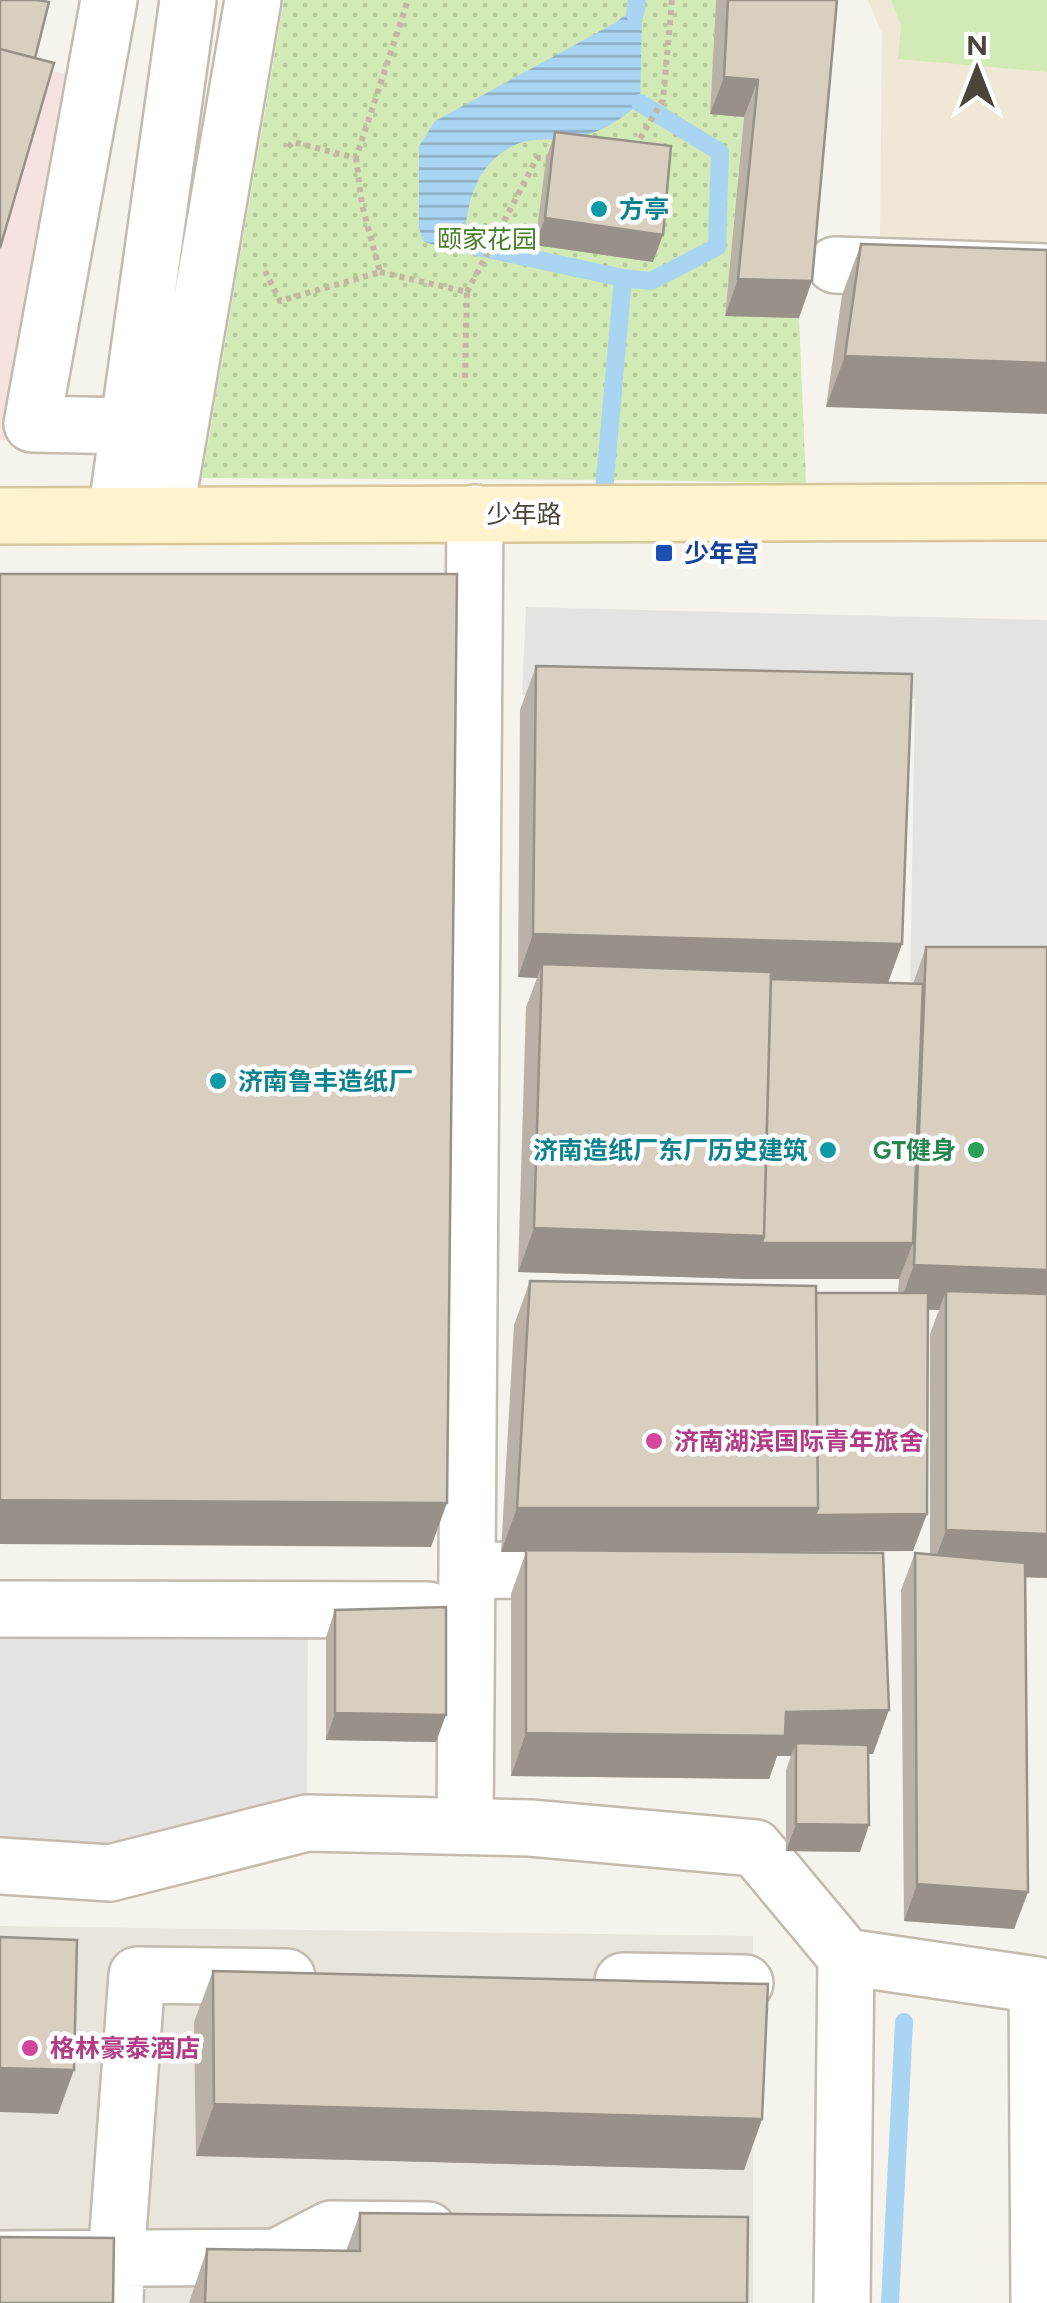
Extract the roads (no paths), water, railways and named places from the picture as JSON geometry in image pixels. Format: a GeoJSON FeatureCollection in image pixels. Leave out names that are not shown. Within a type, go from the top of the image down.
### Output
{"type":"FeatureCollection","features":[{"type":"Feature","properties":{"kind":"main road","name":"少年路"},"geometry":{"type":"LineString","coordinates":[[0,516],[1047,512]]}},
{"type":"Feature","properties":{"kind":"street"},"geometry":{"type":"LineString","coordinates":[[109,0],[32,424],[130,426]]}},
{"type":"Feature","properties":{"kind":"street"},"geometry":{"type":"LineString","coordinates":[[141,515],[130,426],[188,0]]}},
{"type":"Feature","properties":{"kind":"street"},"geometry":{"type":"LineString","coordinates":[[141,515],[222,182],[252,0]]}},
{"type":"Feature","properties":{"kind":"street"},"geometry":{"type":"LineString","coordinates":[[836,266],[1047,272]]}},
{"type":"Feature","properties":{"kind":"street"},"geometry":{"type":"LineString","coordinates":[[465,1826],[475,513]]}},
{"type":"Feature","properties":{"kind":"street"},"geometry":{"type":"LineString","coordinates":[[0,1609],[467,1590],[641,1571]]}},
{"type":"Feature","properties":{"kind":"street"},"geometry":{"type":"LineString","coordinates":[[0,1866],[110,1873],[307,1823],[530,1828],[755,1848],[846,1957],[842,2303]]}},
{"type":"Feature","properties":{"kind":"street"},"geometry":{"type":"LineString","coordinates":[[846,1957],[1037,1985],[1039,2303]]}},
{"type":"Feature","properties":{"kind":"street"},"geometry":{"type":"LineString","coordinates":[[115,2281],[138,1975],[334,1978]]}},
{"type":"Feature","properties":{"kind":"street"},"geometry":{"type":"LineString","coordinates":[[569,1980],[745,1983]]}},
{"type":"Feature","properties":{"kind":"street"},"geometry":{"type":"LineString","coordinates":[[0,2259],[115,2281],[276,2257],[331,2229],[468,2231]]}},
{"type":"Feature","properties":{"kind":"water"},"geometry":{"type":"Polygon","coordinates":[[[635,14],[642,19],[640,103],[594,132],[572,138],[527,141],[505,151],[478,180],[465,233],[446,244],[423,241],[419,228],[419,146],[435,121],[624,16],[635,14]]]}},
{"type":"Feature","properties":{"kind":"waterway"},"geometry":{"type":"LineString","coordinates":[[635,14],[637,0]]}},
{"type":"Feature","properties":{"kind":"waterway"},"geometry":{"type":"LineString","coordinates":[[455,242],[651,281],[717,247],[720,152],[640,103]]}},
{"type":"Feature","properties":{"kind":"waterway"},"geometry":{"type":"LineString","coordinates":[[604,491],[623,278]]}},
{"type":"Feature","properties":{"kind":"waterway"},"geometry":{"type":"LineString","coordinates":[[890,2303],[904,2022]]}},
{"type":"Feature","properties":{"kind":"place","name":"方亭"},"geometry":{"type":"Point","coordinates":[599,209]}},
{"type":"Feature","properties":{"kind":"place","name":"少年宫"},"geometry":{"type":"Point","coordinates":[664,553]}},
{"type":"Feature","properties":{"kind":"place","name":"济南鲁丰造纸厂"},"geometry":{"type":"Point","coordinates":[218,1081]}},
{"type":"Feature","properties":{"kind":"place","name":"济南造纸厂东厂历史建筑"},"geometry":{"type":"Point","coordinates":[828,1150]}},
{"type":"Feature","properties":{"kind":"place","name":"GT健身"},"geometry":{"type":"Point","coordinates":[976,1150]}},
{"type":"Feature","properties":{"kind":"place","name":"济南湖滨国际青年旅舍"},"geometry":{"type":"Point","coordinates":[654,1441]}},
{"type":"Feature","properties":{"kind":"place","name":"格林豪泰酒店"},"geometry":{"type":"Point","coordinates":[30,2048]}},
{"type":"Feature","properties":{"kind":"park label","name":"颐家花园"},"geometry":{"type":"Point","coordinates":[487,239]}}]}
